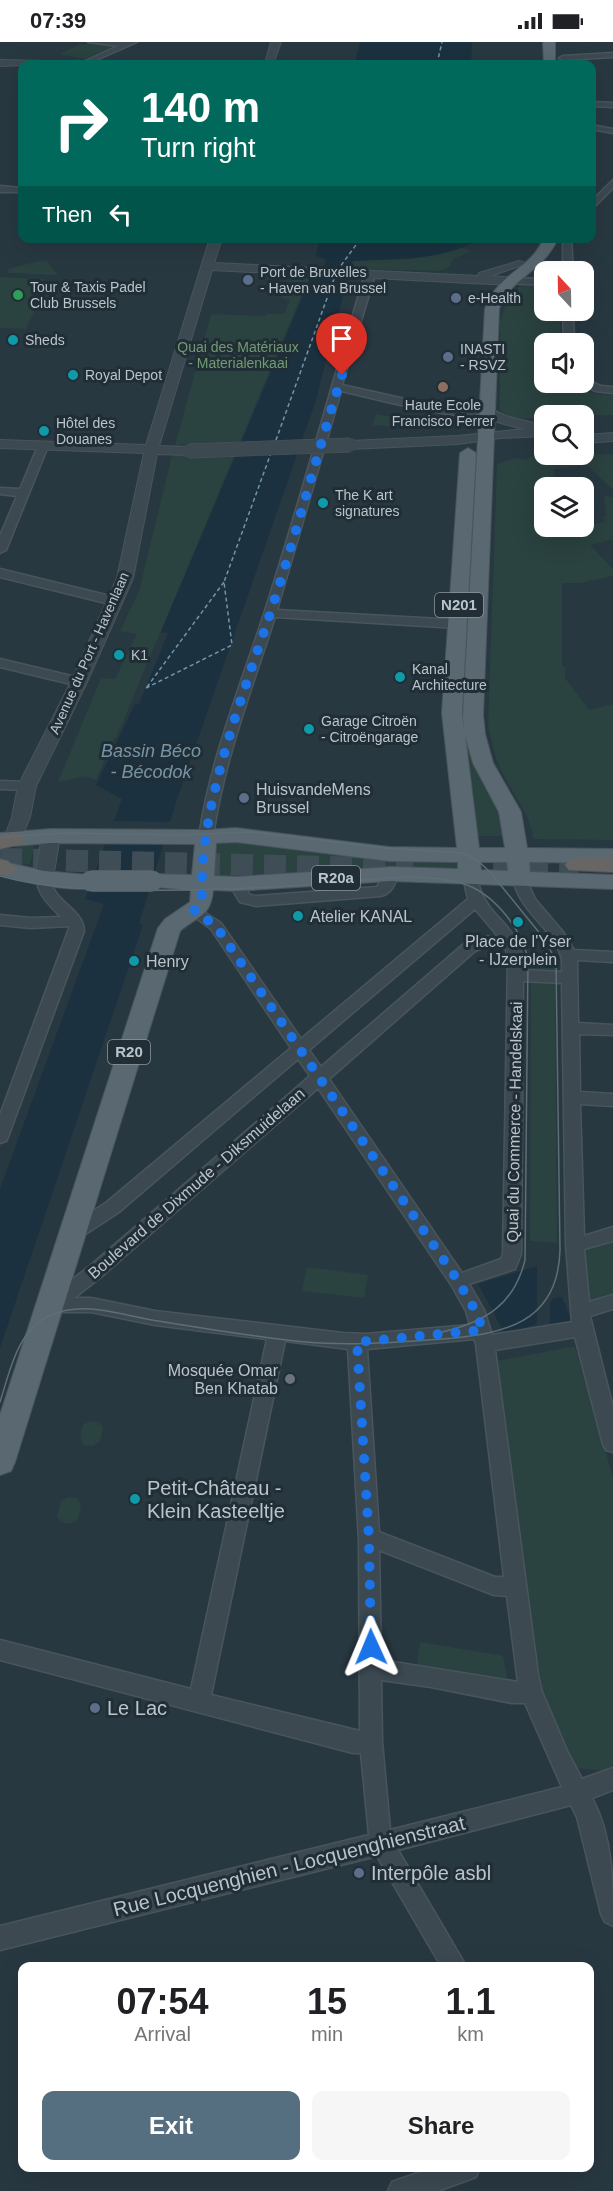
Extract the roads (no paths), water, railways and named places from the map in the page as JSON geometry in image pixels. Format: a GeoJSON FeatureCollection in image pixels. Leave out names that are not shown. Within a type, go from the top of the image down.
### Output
{"type":"FeatureCollection","features":[{"type":"Feature","properties":{"kind":"highway"},"geometry":{"type":"LineString","coordinates":[[613,866],[578,869],[613,874]]}},
{"type":"Feature","properties":{"kind":"main road"},"geometry":{"type":"LineString","coordinates":[[541,42],[541,60]]}},
{"type":"Feature","properties":{"kind":"main road"},"geometry":{"type":"LineString","coordinates":[[549,42],[550,60]]}},
{"type":"Feature","properties":{"kind":"main road","name":"N201"},"geometry":{"type":"LineString","coordinates":[[475,327],[484,296],[506,281],[534,274],[532,252],[537,243]]}},
{"type":"Feature","properties":{"kind":"main road","name":"N201"},"geometry":{"type":"LineString","coordinates":[[539,261],[548,243]]}},
{"type":"Feature","properties":{"kind":"main road","name":"N201"},"geometry":{"type":"LineString","coordinates":[[506,281],[495,298],[492,309],[479,412],[481,439],[463,714],[475,734],[483,763],[510,812],[518,854]]}},
{"type":"Feature","properties":{"kind":"main road","name":"N201"},"geometry":{"type":"LineString","coordinates":[[472,395],[479,412]]}},
{"type":"Feature","properties":{"kind":"main road","name":"N201"},"geometry":{"type":"LineString","coordinates":[[470,866],[458,624],[467,459],[481,439]]}},
{"type":"Feature","properties":{"kind":"main road","name":"R20a"},"geometry":{"type":"LineString","coordinates":[[51,836],[250,835],[470,866]]}},
{"type":"Feature","properties":{"kind":"main road"},"geometry":{"type":"LineString","coordinates":[[4,840],[51,836]]}},
{"type":"Feature","properties":{"kind":"main road"},"geometry":{"type":"LineString","coordinates":[[194,911],[201,904],[206,837]]}},
{"type":"Feature","properties":{"kind":"main road"},"geometry":{"type":"LineString","coordinates":[[4,840],[9,844],[1,868],[45,885]]}},
{"type":"Feature","properties":{"kind":"main road"},"geometry":{"type":"LineString","coordinates":[[470,866],[518,854],[613,856]]}},
{"type":"Feature","properties":{"kind":"main road"},"geometry":{"type":"LineString","coordinates":[[518,854],[520,880]]}},
{"type":"Feature","properties":{"kind":"main road"},"geometry":{"type":"LineString","coordinates":[[470,866],[520,880],[613,882]]}},
{"type":"Feature","properties":{"kind":"main road","name":"R20a"},"geometry":{"type":"LineString","coordinates":[[45,885],[91,881],[236,884],[391,874],[470,866]]}},
{"type":"Feature","properties":{"kind":"main road","name":"R20"},"geometry":{"type":"LineString","coordinates":[[0,1462],[170,927],[178,919],[194,911]]}},
{"type":"Feature","properties":{"kind":"street"},"geometry":{"type":"LineString","coordinates":[[92,42],[131,43]]}},
{"type":"Feature","properties":{"kind":"street"},"geometry":{"type":"LineString","coordinates":[[270,60],[276,42]]}},
{"type":"Feature","properties":{"kind":"street"},"geometry":{"type":"LineString","coordinates":[[91,60],[131,43]]}},
{"type":"Feature","properties":{"kind":"street"},"geometry":{"type":"LineString","coordinates":[[563,57],[613,55]]}},
{"type":"Feature","properties":{"kind":"street"},"geometry":{"type":"LineString","coordinates":[[0,63],[18,63]]}},
{"type":"Feature","properties":{"kind":"street"},"geometry":{"type":"LineString","coordinates":[[596,104],[613,105]]}},
{"type":"Feature","properties":{"kind":"street"},"geometry":{"type":"LineString","coordinates":[[596,129],[613,131]]}},
{"type":"Feature","properties":{"kind":"street"},"geometry":{"type":"LineString","coordinates":[[596,199],[613,183]]}},
{"type":"Feature","properties":{"kind":"street"},"geometry":{"type":"LineString","coordinates":[[0,189],[18,190]]}},
{"type":"Feature","properties":{"kind":"street","name":"Avenue du Port - Havenlaan"},"geometry":{"type":"LineString","coordinates":[[4,840],[21,817],[27,786],[79,682],[125,578],[151,451],[215,243]]}},
{"type":"Feature","properties":{"kind":"street"},"geometry":{"type":"LineString","coordinates":[[567,243],[568,261]]}},
{"type":"Feature","properties":{"kind":"street"},"geometry":{"type":"LineString","coordinates":[[208,266],[506,281],[534,274]]}},
{"type":"Feature","properties":{"kind":"street"},"geometry":{"type":"LineString","coordinates":[[206,837],[209,816],[238,706],[270,613],[370,274]]}},
{"type":"Feature","properties":{"kind":"street"},"geometry":{"type":"LineString","coordinates":[[456,277],[485,274],[534,274]]}},
{"type":"Feature","properties":{"kind":"street"},"geometry":{"type":"LineString","coordinates":[[456,277],[479,288],[481,292]]}},
{"type":"Feature","properties":{"kind":"street"},"geometry":{"type":"LineString","coordinates":[[594,386],[613,390]]}},
{"type":"Feature","properties":{"kind":"street"},"geometry":{"type":"LineString","coordinates":[[338,387],[450,412],[479,412],[507,421],[534,425]]}},
{"type":"Feature","properties":{"kind":"street"},"geometry":{"type":"LineString","coordinates":[[594,428],[613,427]]}},
{"type":"Feature","properties":{"kind":"street"},"geometry":{"type":"LineString","coordinates":[[0,444],[189,452],[481,439],[534,433]]}},
{"type":"Feature","properties":{"kind":"street"},"geometry":{"type":"LineString","coordinates":[[594,438],[613,437]]}},
{"type":"Feature","properties":{"kind":"street"},"geometry":{"type":"LineString","coordinates":[[481,439],[534,442]]}},
{"type":"Feature","properties":{"kind":"street"},"geometry":{"type":"LineString","coordinates":[[0,550],[43,446]]}},
{"type":"Feature","properties":{"kind":"street"},"geometry":{"type":"LineString","coordinates":[[0,491],[24,493]]}},
{"type":"Feature","properties":{"kind":"street"},"geometry":{"type":"LineString","coordinates":[[0,573],[114,601]]}},
{"type":"Feature","properties":{"kind":"street"},"geometry":{"type":"LineString","coordinates":[[270,613],[458,624]]}},
{"type":"Feature","properties":{"kind":"street"},"geometry":{"type":"LineString","coordinates":[[0,663],[79,682]]}},
{"type":"Feature","properties":{"kind":"street"},"geometry":{"type":"LineString","coordinates":[[0,785],[27,786]]}},
{"type":"Feature","properties":{"kind":"street"},"geometry":{"type":"LineString","coordinates":[[0,1137],[77,931],[73,921],[45,885],[51,836]]}},
{"type":"Feature","properties":{"kind":"street"},"geometry":{"type":"LineString","coordinates":[[470,866],[471,892],[512,943]]}},
{"type":"Feature","properties":{"kind":"street"},"geometry":{"type":"LineString","coordinates":[[520,880],[522,892],[563,940],[569,956],[575,1245],[581,1320],[613,1444]]}},
{"type":"Feature","properties":{"kind":"street","name":"Boulevard de Dixmude - Diksmuidelaan"},"geometry":{"type":"LineString","coordinates":[[71,1235],[113,1207],[476,900]]}},
{"type":"Feature","properties":{"kind":"street"},"geometry":{"type":"LineString","coordinates":[[194,911],[216,926],[458,1281],[475,1310],[484,1337],[515,1587],[531,1692],[560,1761],[588,1814],[613,1914]]}},
{"type":"Feature","properties":{"kind":"street"},"geometry":{"type":"LineString","coordinates":[[0,921],[31,923],[73,921]]}},
{"type":"Feature","properties":{"kind":"street","name":"Boulevard de Dixmude - Diksmuidelaan"},"geometry":{"type":"LineString","coordinates":[[51,1305],[96,1271],[474,944],[489,940],[512,943]]}},
{"type":"Feature","properties":{"kind":"street","name":"Quai du Commerce - Handelskaai"},"geometry":{"type":"LineString","coordinates":[[458,1281],[505,1266],[512,1261],[516,957],[512,943]]}},
{"type":"Feature","properties":{"kind":"street"},"geometry":{"type":"LineString","coordinates":[[569,956],[613,957]]}},
{"type":"Feature","properties":{"kind":"street"},"geometry":{"type":"LineString","coordinates":[[516,975],[570,978]]}},
{"type":"Feature","properties":{"kind":"street"},"geometry":{"type":"LineString","coordinates":[[571,1028],[613,1030]]}},
{"type":"Feature","properties":{"kind":"street"},"geometry":{"type":"LineString","coordinates":[[572,1098],[613,1100]]}},
{"type":"Feature","properties":{"kind":"street"},"geometry":{"type":"LineString","coordinates":[[575,1245],[613,1234]]}},
{"type":"Feature","properties":{"kind":"street"},"geometry":{"type":"LineString","coordinates":[[51,1305],[91,1305],[142,1316],[357,1342],[484,1337],[581,1320],[613,1302]]}},
{"type":"Feature","properties":{"kind":"street"},"geometry":{"type":"LineString","coordinates":[[199,1702],[277,1334]]}},
{"type":"Feature","properties":{"kind":"street"},"geometry":{"type":"LineString","coordinates":[[357,1342],[369,1540],[371,1742],[378,1828],[388,1858],[452,1962]]}},
{"type":"Feature","properties":{"kind":"street"},"geometry":{"type":"LineString","coordinates":[[369,1540],[383,1541],[494,1586],[515,1587]]}},
{"type":"Feature","properties":{"kind":"street"},"geometry":{"type":"LineString","coordinates":[[0,1650],[353,1742],[371,1742]]}},
{"type":"Feature","properties":{"kind":"street"},"geometry":{"type":"LineString","coordinates":[[371,1669],[431,1677],[512,1693],[531,1692]]}},
{"type":"Feature","properties":{"kind":"street","name":"Rue Locquenghien - Locquenghienstraat"},"geometry":{"type":"LineString","coordinates":[[0,1938],[555,1800],[613,1779]]}},
{"type":"Feature","properties":{"kind":"street"},"geometry":{"type":"LineString","coordinates":[[401,2191],[456,2172]]}},
{"type":"Feature","properties":{"kind":"water"},"geometry":{"type":"Polygon","coordinates":[[[360,42],[472,42],[471,60],[356,60],[360,42]]]}},
{"type":"Feature","properties":{"kind":"water","name":"Bassin Béco - Bécodok"},"geometry":{"type":"Polygon","coordinates":[[[318,243],[472,243],[449,252],[418,258],[352,261],[315,403],[177,799],[139,924],[143,925],[0,1348],[0,1189],[104,904],[85,899],[122,799],[96,785],[135,704],[139,704],[168,633],[161,632],[310,279],[321,276],[326,260],[316,256],[318,243]]]}},
{"type":"Feature","properties":{"kind":"water"},"geometry":{"type":"Polygon","coordinates":[[[537,1266],[537,1324],[505,1334],[478,1284],[537,1266]]]}},
{"type":"Feature","properties":{"kind":"water"},"geometry":{"type":"Polygon","coordinates":[[[562,1297],[572,1322],[550,1326],[550,1303],[553,1298],[562,1297]]]}},
{"type":"Feature","properties":{"kind":"tunnel"},"geometry":{"type":"LineString","coordinates":[[0,859],[413,869]]}},
{"type":"Feature","properties":{"kind":"tunnel"},"geometry":{"type":"LineString","coordinates":[[493,871],[578,873]]}},
{"type":"Feature","properties":{"kind":"tram line"},"geometry":{"type":"LineString","coordinates":[[0,837],[66,833],[181,835],[251,832],[385,848],[463,853],[476,859],[490,872],[546,941],[556,962],[560,1250],[557,1275],[549,1294],[538,1309],[523,1320],[506,1328],[465,1337],[374,1343],[323,1343],[232,1333],[104,1310],[64,1311],[39,1322],[30,1331],[16,1352],[0,1402]]}},
{"type":"Feature","properties":{"kind":"tram line"},"geometry":{"type":"LineString","coordinates":[[0,876],[35,884],[107,890],[210,890],[409,877],[444,879],[461,883],[484,894],[503,912],[519,934],[528,958],[525,1260],[513,1289],[496,1309],[472,1323],[442,1332]]}},
{"type":"Feature","properties":{"kind":"place","name":"Port de Bruxelles - Haven van Brussel"},"geometry":{"type":"Point","coordinates":[248,280]}},
{"type":"Feature","properties":{"kind":"place","name":"Tour & Taxis Padel Club Brussels"},"geometry":{"type":"Point","coordinates":[18,295]}},
{"type":"Feature","properties":{"kind":"place","name":"e-Health"},"geometry":{"type":"Point","coordinates":[456,298]}},
{"type":"Feature","properties":{"kind":"place","name":"Sheds"},"geometry":{"type":"Point","coordinates":[13,340]}},
{"type":"Feature","properties":{"kind":"place","name":"INASTI - RSVZ"},"geometry":{"type":"Point","coordinates":[448,357]}},
{"type":"Feature","properties":{"kind":"place","name":"Royal Depot"},"geometry":{"type":"Point","coordinates":[73,375]}},
{"type":"Feature","properties":{"kind":"place","name":"Haute Ecole Francisco Ferrer"},"geometry":{"type":"Point","coordinates":[443,387]}},
{"type":"Feature","properties":{"kind":"place","name":"Hôtel des Douanes"},"geometry":{"type":"Point","coordinates":[44,431]}},
{"type":"Feature","properties":{"kind":"place","name":"The K art signatures"},"geometry":{"type":"Point","coordinates":[323,503]}},
{"type":"Feature","properties":{"kind":"place","name":"K1"},"geometry":{"type":"Point","coordinates":[119,655]}},
{"type":"Feature","properties":{"kind":"place","name":"Kanal Architecture"},"geometry":{"type":"Point","coordinates":[400,677]}},
{"type":"Feature","properties":{"kind":"place","name":"Garage Citroën - Citroëngarage"},"geometry":{"type":"Point","coordinates":[309,729]}},
{"type":"Feature","properties":{"kind":"place","name":"HuisvandeMens Brussel"},"geometry":{"type":"Point","coordinates":[244,798]}},
{"type":"Feature","properties":{"kind":"place","name":"Atelier KANAL"},"geometry":{"type":"Point","coordinates":[298,916]}},
{"type":"Feature","properties":{"kind":"place","name":"Place de l'Yser - IJzerplein"},"geometry":{"type":"Point","coordinates":[518,922]}},
{"type":"Feature","properties":{"kind":"place","name":"Henry"},"geometry":{"type":"Point","coordinates":[134,961]}},
{"type":"Feature","properties":{"kind":"place","name":"Mosquée Omar Ben Khatab"},"geometry":{"type":"Point","coordinates":[290,1379]}},
{"type":"Feature","properties":{"kind":"place","name":"Petit-Château - Klein Kasteeltje"},"geometry":{"type":"Point","coordinates":[135,1499]}},
{"type":"Feature","properties":{"kind":"place","name":"Le Lac"},"geometry":{"type":"Point","coordinates":[95,1708]}},
{"type":"Feature","properties":{"kind":"place","name":"Interpôle asbl"},"geometry":{"type":"Point","coordinates":[359,1873]}},
{"type":"Feature","properties":{"kind":"park label","name":"Quai des Matériaux - Materialenkaai"},"geometry":{"type":"Point","coordinates":[238,356]}}]}
